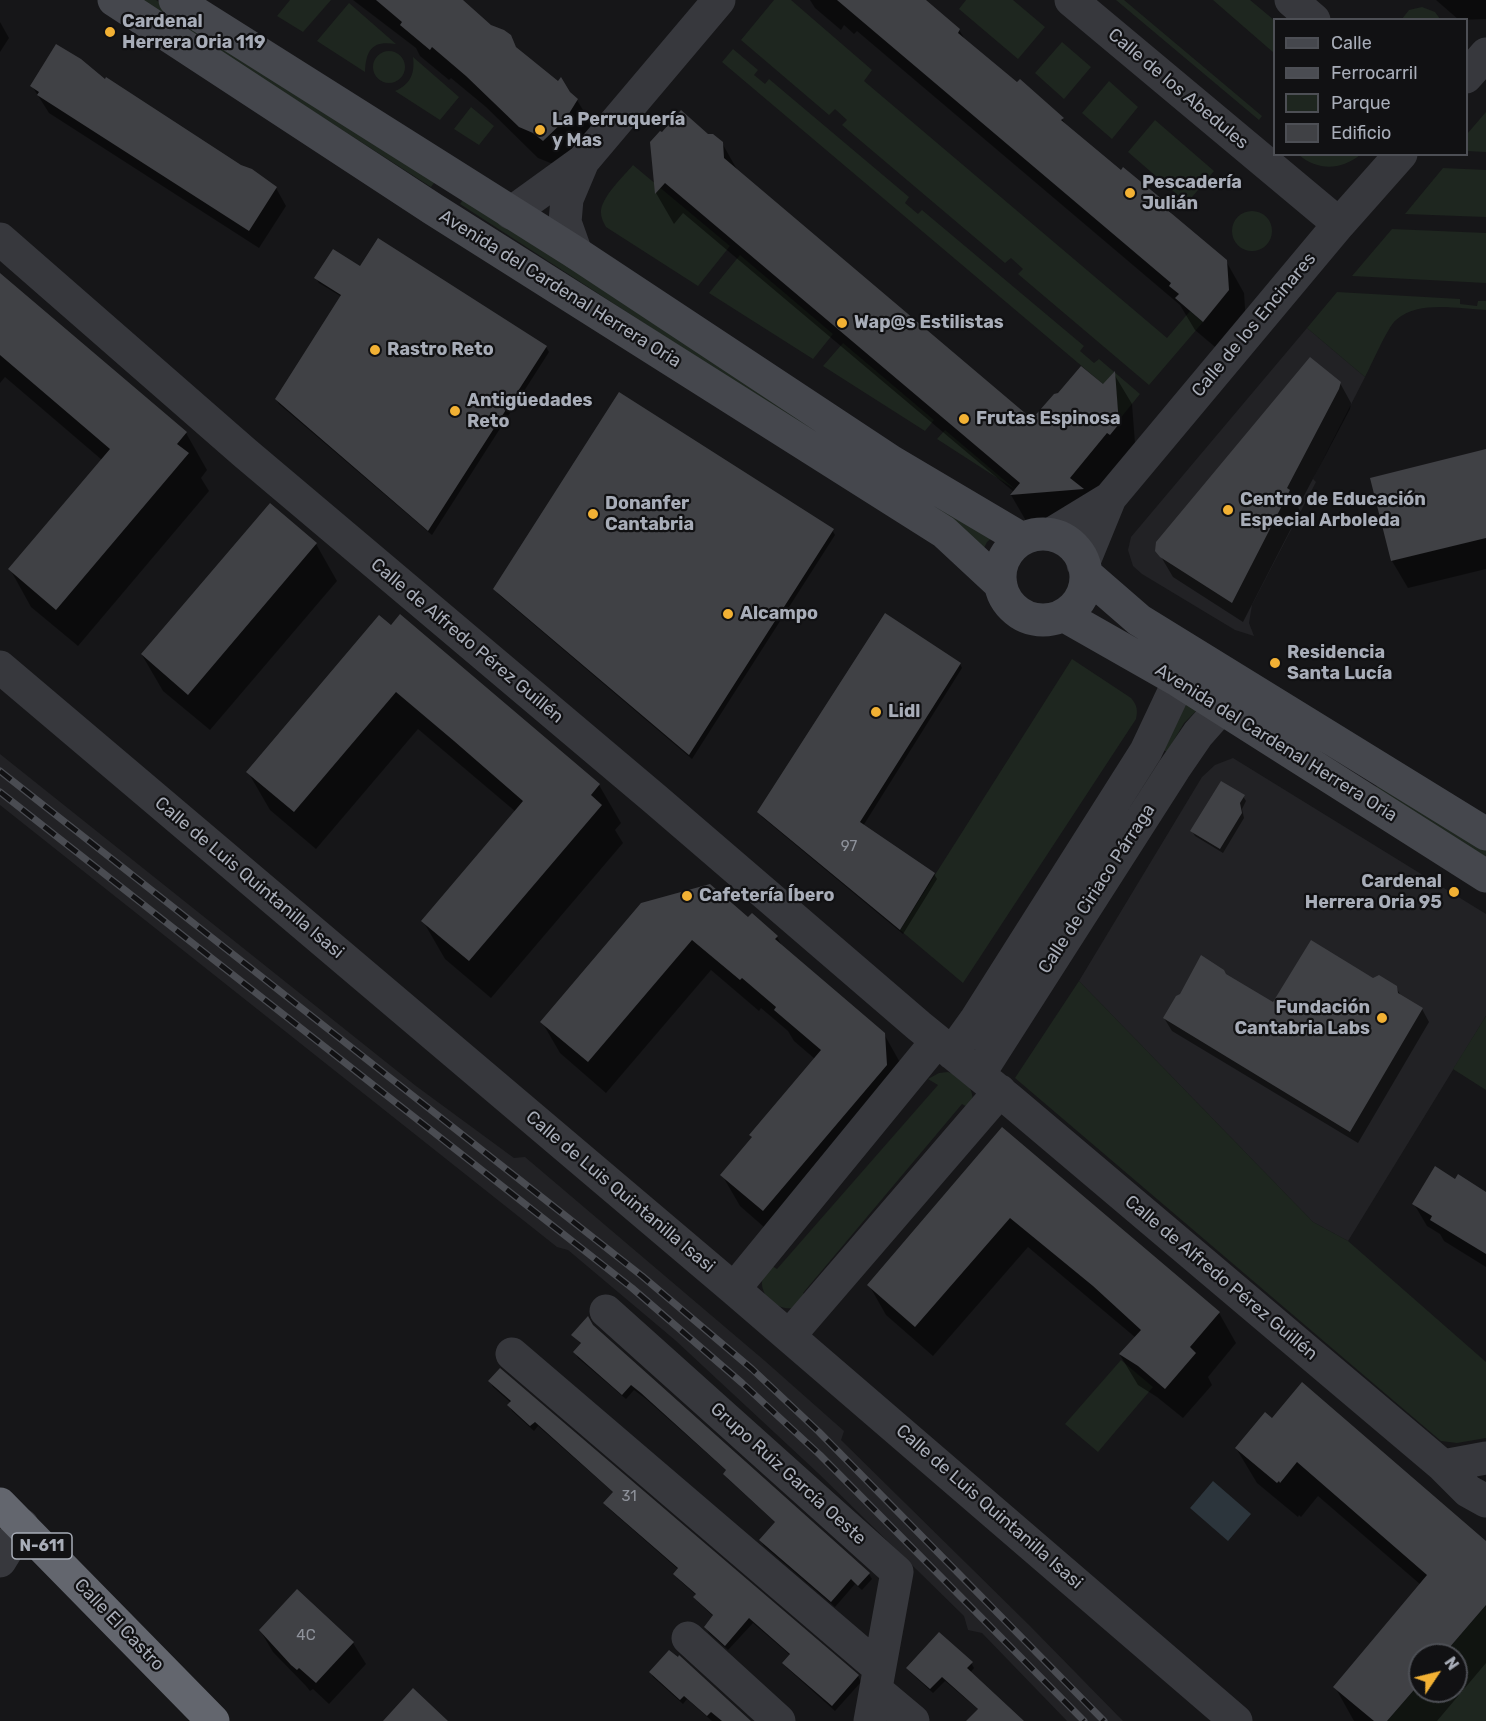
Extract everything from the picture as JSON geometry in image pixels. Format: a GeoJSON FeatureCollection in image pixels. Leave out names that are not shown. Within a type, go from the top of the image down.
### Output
{"type":"FeatureCollection","features":[{"type":"Feature","properties":{"kind":"highway","name":"Calle El Castro"},"geometry":{"type":"LineString","coordinates":[[11,1514],[213,1721]]}},
{"type":"Feature","properties":{"kind":"main road","name":"Avenida del Cardenal Herrera Oria"},"geometry":{"type":"LineString","coordinates":[[114,0],[424,203],[944,532],[1001,585],[1009,603],[1025,616],[1044,620],[1063,615],[1179,681],[1486,876]]}},
{"type":"Feature","properties":{"kind":"main road","name":"Avenida del Cardenal Herrera Oria"},"geometry":{"type":"LineString","coordinates":[[175,0],[576,253],[892,462],[1036,537],[1065,540],[1076,550],[1084,569],[1139,620],[1486,834]]}},
{"type":"Feature","properties":{"kind":"main road"},"geometry":{"type":"LineString","coordinates":[[1001,585],[1001,567],[1008,551],[1036,537]]}},
{"type":"Feature","properties":{"kind":"main road"},"geometry":{"type":"LineString","coordinates":[[1063,615],[1081,597],[1085,586],[1084,569]]}},
{"type":"Feature","properties":{"kind":"street"},"geometry":{"type":"LineString","coordinates":[[511,213],[583,161],[719,0]]}},
{"type":"Feature","properties":{"kind":"street","name":"Calle de los Abedules"},"geometry":{"type":"LineString","coordinates":[[1071,0],[1340,224]]}},
{"type":"Feature","properties":{"kind":"street"},"geometry":{"type":"LineString","coordinates":[[1291,0],[1312,18]]}},
{"type":"Feature","properties":{"kind":"street"},"geometry":{"type":"LineString","coordinates":[[1468,76],[1486,54]]}},
{"type":"Feature","properties":{"kind":"street","name":"Calle de los Encinares"},"geometry":{"type":"LineString","coordinates":[[1084,569],[1110,498],[1399,156]]}},
{"type":"Feature","properties":{"kind":"street"},"geometry":{"type":"LineString","coordinates":[[576,253],[565,222],[567,199],[583,161]]}},
{"type":"Feature","properties":{"kind":"street","name":"Calle de Alfredo Pérez Guillén"},"geometry":{"type":"LineString","coordinates":[[0,238],[245,453],[655,799],[944,1047],[1443,1466],[1468,1491],[1486,1501]]}},
{"type":"Feature","properties":{"kind":"street","name":"Calle de los Encinares"},"geometry":{"type":"LineString","coordinates":[[1036,537],[1110,498]]}},
{"type":"Feature","properties":{"kind":"street","name":"Calle de Luis Quintanilla Isasi"},"geometry":{"type":"LineString","coordinates":[[0,667],[734,1289],[1236,1721]]}},
{"type":"Feature","properties":{"kind":"street","name":"Calle de Ciriaco Párraga"},"geometry":{"type":"LineString","coordinates":[[734,1289],[944,1047],[975,1021],[1146,751],[1179,681]]}},
{"type":"Feature","properties":{"kind":"street","name":"Calle de Ciriaco Párraga"},"geometry":{"type":"LineString","coordinates":[[789,1336],[989,1083],[1174,769],[1198,734],[1221,708]]}},
{"type":"Feature","properties":{"kind":"street","name":"Grupo Ruiz García Oeste"},"geometry":{"type":"LineString","coordinates":[[606,1311],[897,1572],[875,1693]]}},
{"type":"Feature","properties":{"kind":"street"},"geometry":{"type":"LineString","coordinates":[[512,1354],[875,1693],[913,1721]]}},
{"type":"Feature","properties":{"kind":"street"},"geometry":{"type":"LineString","coordinates":[[1443,1466],[1486,1458]]}},
{"type":"Feature","properties":{"kind":"street"},"geometry":{"type":"LineString","coordinates":[[0,1561],[11,1514]]}},
{"type":"Feature","properties":{"kind":"street"},"geometry":{"type":"LineString","coordinates":[[688,1638],[779,1721]]}},
{"type":"Feature","properties":{"kind":"shaded area","name":"Centro de Educación Especial Arboleda"},"geometry":{"type":"Polygon","coordinates":[[[1307,328],[1365,377],[1313,479],[1316,482],[1252,605],[1249,623],[1254,636],[1235,630],[1142,574],[1133,566],[1128,550],[1131,537],[1307,328]]]}},
{"type":"Feature","properties":{"kind":"shaded area"},"geometry":{"type":"Polygon","coordinates":[[[0,754],[416,1086],[514,1158],[525,1157],[765,1361],[844,1431],[841,1440],[1123,1721],[1067,1721],[982,1633],[968,1630],[964,1616],[818,1473],[675,1340],[568,1250],[557,1247],[0,805],[0,754]]]}},
{"type":"Feature","properties":{"kind":"shaded area"},"geometry":{"type":"Polygon","coordinates":[[[1233,758],[1486,914],[1486,1016],[1348,1241],[1313,1222],[1079,981],[1202,777],[1215,765],[1233,758]]]}},
{"type":"Feature","properties":{"kind":"shaded area"},"geometry":{"type":"Polygon","coordinates":[[[1213,1481],[1251,1514],[1228,1541],[1190,1508],[1213,1481]]]}},
{"type":"Feature","properties":{"kind":"green space"},"geometry":{"type":"Polygon","coordinates":[[[140,0],[156,0],[436,180],[431,187],[140,0]]]}},
{"type":"Feature","properties":{"kind":"green space"},"geometry":{"type":"Polygon","coordinates":[[[290,0],[331,0],[303,32],[277,16],[290,0]]]}},
{"type":"Feature","properties":{"kind":"green space"},"geometry":{"type":"Polygon","coordinates":[[[774,0],[791,0],[872,70],[864,81],[1167,338],[1190,311],[1203,322],[1149,385],[1018,274],[1023,269],[1011,258],[1005,263],[842,125],[847,120],[835,109],[829,115],[741,40],[774,0]]]}},
{"type":"Feature","properties":{"kind":"green space"},"geometry":{"type":"Polygon","coordinates":[[[966,0],[1013,0],[1045,27],[1018,59],[959,9],[966,0]]]}},
{"type":"Feature","properties":{"kind":"green space"},"geometry":{"type":"Polygon","coordinates":[[[1116,0],[1124,0],[1262,116],[1259,120],[1116,0]]]}},
{"type":"Feature","properties":{"kind":"green space"},"geometry":{"type":"Polygon","coordinates":[[[1213,0],[1250,0],[1273,19],[1273,52],[1213,0]]]}},
{"type":"Feature","properties":{"kind":"green space"},"geometry":{"type":"Polygon","coordinates":[[[349,3],[396,44],[381,44],[372,48],[367,58],[365,72],[317,41],[349,3]]]}},
{"type":"Feature","properties":{"kind":"green space"},"geometry":{"type":"Polygon","coordinates":[[[1422,7],[1435,12],[1439,18],[1403,18],[1409,10],[1422,7]]]}},
{"type":"Feature","properties":{"kind":"green space"},"geometry":{"type":"Polygon","coordinates":[[[1062,42],[1091,67],[1064,99],[1035,73],[1062,42]]]}},
{"type":"Feature","properties":{"kind":"green space"},"geometry":{"type":"Polygon","coordinates":[[[733,49],[758,70],[754,75],[765,84],[769,79],[909,197],[905,203],[918,214],[922,210],[1084,346],[1080,351],[1094,363],[1099,359],[1140,394],[1119,420],[1116,392],[1103,384],[722,62],[733,49]]]}},
{"type":"Feature","properties":{"kind":"green space"},"geometry":{"type":"Polygon","coordinates":[[[389,51],[400,56],[405,67],[400,78],[389,83],[378,78],[373,67],[378,56],[389,51]]]}},
{"type":"Feature","properties":{"kind":"green space"},"geometry":{"type":"Polygon","coordinates":[[[413,57],[459,97],[440,120],[395,91],[405,85],[411,77],[413,57]]]}},
{"type":"Feature","properties":{"kind":"green space"},"geometry":{"type":"Polygon","coordinates":[[[1109,81],[1138,107],[1112,139],[1082,113],[1109,81]]]}},
{"type":"Feature","properties":{"kind":"green space"},"geometry":{"type":"Polygon","coordinates":[[[471,107],[494,126],[479,145],[454,129],[471,107]]]}},
{"type":"Feature","properties":{"kind":"green space"},"geometry":{"type":"Polygon","coordinates":[[[1486,112],[1486,152],[1468,151],[1468,133],[1486,112]]]}},
{"type":"Feature","properties":{"kind":"green space"},"geometry":{"type":"Polygon","coordinates":[[[1155,120],[1214,171],[1187,203],[1128,152],[1155,120]]]}},
{"type":"Feature","properties":{"kind":"green space"},"geometry":{"type":"Polygon","coordinates":[[[1300,156],[1359,156],[1345,164],[1330,167],[1300,156]]]}},
{"type":"Feature","properties":{"kind":"green space"},"geometry":{"type":"Polygon","coordinates":[[[633,165],[730,246],[698,286],[606,227],[601,213],[604,201],[633,165]]]}},
{"type":"Feature","properties":{"kind":"green space"},"geometry":{"type":"Polygon","coordinates":[[[1443,168],[1486,170],[1486,217],[1405,214],[1443,168]]]}},
{"type":"Feature","properties":{"kind":"green space"},"geometry":{"type":"Polygon","coordinates":[[[464,198],[869,461],[866,467],[460,204],[464,198]]]}},
{"type":"Feature","properties":{"kind":"green space"},"geometry":{"type":"Polygon","coordinates":[[[1252,211],[1260,212],[1266,217],[1271,223],[1271,239],[1266,245],[1260,250],[1252,251],[1244,250],[1238,245],[1233,239],[1232,231],[1233,223],[1238,217],[1244,212],[1252,211]]]}},
{"type":"Feature","properties":{"kind":"green space"},"geometry":{"type":"Polygon","coordinates":[[[1392,229],[1486,233],[1486,283],[1352,276],[1392,229]]]}},
{"type":"Feature","properties":{"kind":"green space"},"geometry":{"type":"Polygon","coordinates":[[[740,255],[833,334],[813,359],[709,293],[740,255]]]}},
{"type":"Feature","properties":{"kind":"green space"},"geometry":{"type":"Polygon","coordinates":[[[1337,292],[1460,299],[1460,304],[1477,306],[1478,301],[1486,301],[1486,310],[1439,307],[1405,314],[1396,320],[1389,330],[1365,377],[1307,328],[1337,292]]]}},
{"type":"Feature","properties":{"kind":"green space"},"geometry":{"type":"Polygon","coordinates":[[[843,343],[934,420],[925,431],[823,366],[843,343]]]}},
{"type":"Feature","properties":{"kind":"green space"},"geometry":{"type":"Polygon","coordinates":[[[945,430],[1016,490],[937,439],[945,430]]]}},
{"type":"Feature","properties":{"kind":"green space"},"geometry":{"type":"Polygon","coordinates":[[[897,478],[993,537],[984,548],[897,478]]]}},
{"type":"Feature","properties":{"kind":"green space"},"geometry":{"type":"Polygon","coordinates":[[[1072,659],[1131,698],[1135,703],[1136,719],[963,983],[900,930],[1072,659]]]}},
{"type":"Feature","properties":{"kind":"green space"},"geometry":{"type":"Polygon","coordinates":[[[1183,700],[1198,709],[1184,723],[1167,752],[1159,748],[1183,700]]]}},
{"type":"Feature","properties":{"kind":"green space"},"geometry":{"type":"Polygon","coordinates":[[[1378,783],[1486,848],[1486,857],[1375,790],[1378,783]]]}},
{"type":"Feature","properties":{"kind":"green space"},"geometry":{"type":"Polygon","coordinates":[[[1079,981],[1313,1222],[1348,1241],[1486,1362],[1486,1438],[1457,1443],[1441,1441],[1015,1078],[1079,981]]]}},
{"type":"Feature","properties":{"kind":"green space"},"geometry":{"type":"Polygon","coordinates":[[[1486,1016],[1486,1090],[1453,1069],[1486,1016]]]}},
{"type":"Feature","properties":{"kind":"green space"},"geometry":{"type":"Polygon","coordinates":[[[948,1072],[960,1078],[968,1086],[972,1096],[971,1109],[962,1104],[803,1293],[811,1299],[794,1308],[782,1307],[770,1300],[762,1284],[763,1275],[769,1264],[777,1269],[938,1085],[928,1079],[939,1073],[948,1072]]]}},
{"type":"Feature","properties":{"kind":"green space"},"geometry":{"type":"Polygon","coordinates":[[[1121,1360],[1153,1387],[1098,1452],[1065,1424],[1121,1360]]]}},
{"type":"Feature","properties":{"kind":"green space"},"geometry":{"type":"Polygon","coordinates":[[[1486,1605],[1486,1721],[1387,1721],[1408,1697],[1408,1703],[1468,1703],[1468,1643],[1453,1643],[1486,1605]]]}},
{"type":"Feature","properties":{"kind":"building"},"geometry":{"type":"Polygon","coordinates":[[[376,0],[463,0],[491,25],[511,35],[516,47],[558,81],[561,77],[570,92],[578,99],[565,120],[543,141],[533,133],[519,127],[466,76],[432,47],[430,50],[400,25],[402,22],[376,0]]]}},
{"type":"Feature","properties":{"kind":"building"},"geometry":{"type":"Polygon","coordinates":[[[837,0],[926,0],[960,29],[958,33],[1017,82],[1020,79],[1064,118],[1061,120],[1121,170],[1123,167],[1168,204],[1165,208],[1227,260],[1229,290],[1203,322],[1175,298],[1179,294],[1169,286],[1171,283],[837,0]]]}},
{"type":"Feature","properties":{"kind":"building"},"geometry":{"type":"Polygon","coordinates":[[[56,44],[81,59],[105,79],[106,77],[277,187],[249,231],[37,95],[39,92],[30,86],[56,44]]]}},
{"type":"Feature","properties":{"kind":"building"},"geometry":{"type":"Polygon","coordinates":[[[681,110],[708,134],[713,134],[723,142],[724,158],[1032,419],[1081,366],[1103,384],[1115,371],[1119,424],[1110,435],[1107,433],[1070,478],[1084,489],[1010,495],[1020,483],[665,183],[655,194],[650,142],[681,110]]]}},
{"type":"Feature","properties":{"kind":"building"},"geometry":{"type":"Polygon","coordinates":[[[378,238],[547,346],[428,531],[275,399],[341,295],[314,278],[333,249],[360,266],[378,238]]]}},
{"type":"Feature","properties":{"kind":"building"},"geometry":{"type":"Polygon","coordinates":[[[0,273],[187,432],[177,444],[189,453],[56,610],[8,569],[110,449],[0,355],[0,273]]]}},
{"type":"Feature","properties":{"kind":"building"},"geometry":{"type":"Polygon","coordinates":[[[1310,357],[1341,382],[1339,389],[1287,488],[1290,490],[1232,603],[1160,557],[1155,551],[1156,542],[1310,357]]]}},
{"type":"Feature","properties":{"kind":"building"},"geometry":{"type":"Polygon","coordinates":[[[619,392],[834,529],[689,755],[493,589],[619,392]]]}},
{"type":"Feature","properties":{"kind":"building"},"geometry":{"type":"Polygon","coordinates":[[[1486,449],[1486,538],[1391,561],[1370,478],[1486,449]]]}},
{"type":"Feature","properties":{"kind":"building"},"geometry":{"type":"Polygon","coordinates":[[[270,503],[317,543],[188,695],[141,654],[270,503]]]}},
{"type":"Feature","properties":{"kind":"building"},"geometry":{"type":"Polygon","coordinates":[[[885,613],[961,663],[860,822],[935,873],[900,930],[757,812],[885,613]]]}},
{"type":"Feature","properties":{"kind":"building"},"geometry":{"type":"Polygon","coordinates":[[[400,614],[600,784],[591,795],[602,805],[469,961],[421,921],[523,801],[454,741],[396,692],[294,812],[246,772],[379,615],[391,625],[400,614]]]}},
{"type":"Feature","properties":{"kind":"building"},"geometry":{"type":"Polygon","coordinates":[[[1221,781],[1245,795],[1240,803],[1242,813],[1220,849],[1190,831],[1221,781]]]}},
{"type":"Feature","properties":{"kind":"building"},"geometry":{"type":"Polygon","coordinates":[[[710,884],[748,917],[752,913],[778,936],[775,939],[885,1033],[887,1065],[763,1211],[720,1175],[752,1137],[749,1135],[821,1050],[774,1010],[776,1007],[742,978],[740,980],[692,940],[588,1062],[540,1022],[641,903],[710,884]]]}},
{"type":"Feature","properties":{"kind":"building"},"geometry":{"type":"Polygon","coordinates":[[[1311,940],[1373,978],[1379,975],[1397,986],[1398,993],[1423,1008],[1350,1132],[1163,1018],[1176,996],[1180,994],[1201,955],[1224,970],[1226,974],[1273,1002],[1311,940]]]}},
{"type":"Feature","properties":{"kind":"building"},"geometry":{"type":"Polygon","coordinates":[[[1002,1127],[1220,1312],[1190,1347],[1196,1353],[1165,1389],[1138,1366],[1119,1354],[1141,1330],[1093,1286],[1010,1218],[915,1327],[867,1285],[1002,1127]]]}},
{"type":"Feature","properties":{"kind":"building"},"geometry":{"type":"Polygon","coordinates":[[[1435,1166],[1455,1179],[1458,1174],[1486,1192],[1486,1254],[1430,1220],[1432,1216],[1412,1204],[1435,1166]]]}},
{"type":"Feature","properties":{"kind":"building"},"geometry":{"type":"Polygon","coordinates":[[[588,1316],[593,1325],[870,1573],[858,1586],[851,1579],[831,1602],[759,1540],[775,1522],[723,1474],[726,1470],[631,1385],[622,1395],[573,1352],[581,1343],[571,1335],[588,1316]]]}},
{"type":"Feature","properties":{"kind":"building"},"geometry":{"type":"Polygon","coordinates":[[[500,1368],[859,1675],[832,1706],[782,1663],[790,1654],[749,1618],[725,1646],[704,1627],[713,1615],[693,1597],[696,1594],[673,1574],[678,1568],[603,1503],[613,1492],[535,1422],[530,1426],[507,1405],[511,1401],[488,1381],[500,1368]]]}},
{"type":"Feature","properties":{"kind":"building"},"geometry":{"type":"Polygon","coordinates":[[[1302,1382],[1486,1541],[1486,1605],[1453,1643],[1408,1643],[1408,1697],[1387,1721],[1374,1721],[1333,1687],[1427,1575],[1297,1462],[1280,1483],[1279,1481],[1277,1483],[1235,1448],[1265,1412],[1272,1418],[1302,1382]]]}},
{"type":"Feature","properties":{"kind":"building"},"geometry":{"type":"Polygon","coordinates":[[[297,1589],[354,1642],[316,1683],[299,1668],[297,1670],[291,1665],[259,1630],[297,1589]]]}},
{"type":"Feature","properties":{"kind":"building"},"geometry":{"type":"Polygon","coordinates":[[[939,1632],[973,1662],[967,1668],[1024,1721],[966,1721],[978,1709],[942,1677],[930,1689],[906,1668],[939,1632]]]}},
{"type":"Feature","properties":{"kind":"building"},"geometry":{"type":"Polygon","coordinates":[[[669,1650],[678,1657],[679,1655],[751,1721],[722,1721],[711,1712],[707,1716],[684,1696],[680,1700],[649,1672],[669,1650]]]}},
{"type":"Feature","properties":{"kind":"building"},"geometry":{"type":"Polygon","coordinates":[[[413,1688],[448,1721],[383,1721],[413,1688]]]}},
{"type":"Feature","properties":{"kind":"railway"},"geometry":{"type":"LineString","coordinates":[[0,771],[642,1276],[752,1369],[819,1432],[1104,1721]]}},
{"type":"Feature","properties":{"kind":"railway"},"geometry":{"type":"LineString","coordinates":[[0,792],[632,1288],[742,1383],[820,1455],[1084,1721]]}},
{"type":"Feature","properties":{"kind":"place","name":"Cardenal Herrera Oria 119"},"geometry":{"type":"Point","coordinates":[110,32]}},
{"type":"Feature","properties":{"kind":"place","name":"La Perruquería y Mas"},"geometry":{"type":"Point","coordinates":[540,130]}},
{"type":"Feature","properties":{"kind":"place","name":"Pescadería Julián"},"geometry":{"type":"Point","coordinates":[1130,193]}},
{"type":"Feature","properties":{"kind":"place","name":"Wap@s Estilistas"},"geometry":{"type":"Point","coordinates":[842,323]}},
{"type":"Feature","properties":{"kind":"place","name":"Rastro Reto"},"geometry":{"type":"Point","coordinates":[375,350]}},
{"type":"Feature","properties":{"kind":"place","name":"Antigüedades Reto"},"geometry":{"type":"Point","coordinates":[455,411]}},
{"type":"Feature","properties":{"kind":"place","name":"Frutas Espinosa"},"geometry":{"type":"Point","coordinates":[964,419]}},
{"type":"Feature","properties":{"kind":"place","name":"Centro de Educación Especial Arboleda"},"geometry":{"type":"Point","coordinates":[1228,510]}},
{"type":"Feature","properties":{"kind":"place","name":"Donanfer Cantabria"},"geometry":{"type":"Point","coordinates":[593,514]}},
{"type":"Feature","properties":{"kind":"place","name":"Alcampo"},"geometry":{"type":"Point","coordinates":[728,614]}},
{"type":"Feature","properties":{"kind":"place","name":"Residencia Santa Lucía"},"geometry":{"type":"Point","coordinates":[1275,663]}},
{"type":"Feature","properties":{"kind":"place","name":"Lidl"},"geometry":{"type":"Point","coordinates":[876,712]}},
{"type":"Feature","properties":{"kind":"place","name":"Cardenal Herrera Oria 95"},"geometry":{"type":"Point","coordinates":[1454,892]}},
{"type":"Feature","properties":{"kind":"place","name":"Cafetería Íbero"},"geometry":{"type":"Point","coordinates":[687,896]}},
{"type":"Feature","properties":{"kind":"place","name":"Fundación Cantabria Labs"},"geometry":{"type":"Point","coordinates":[1382,1018]}}]}
